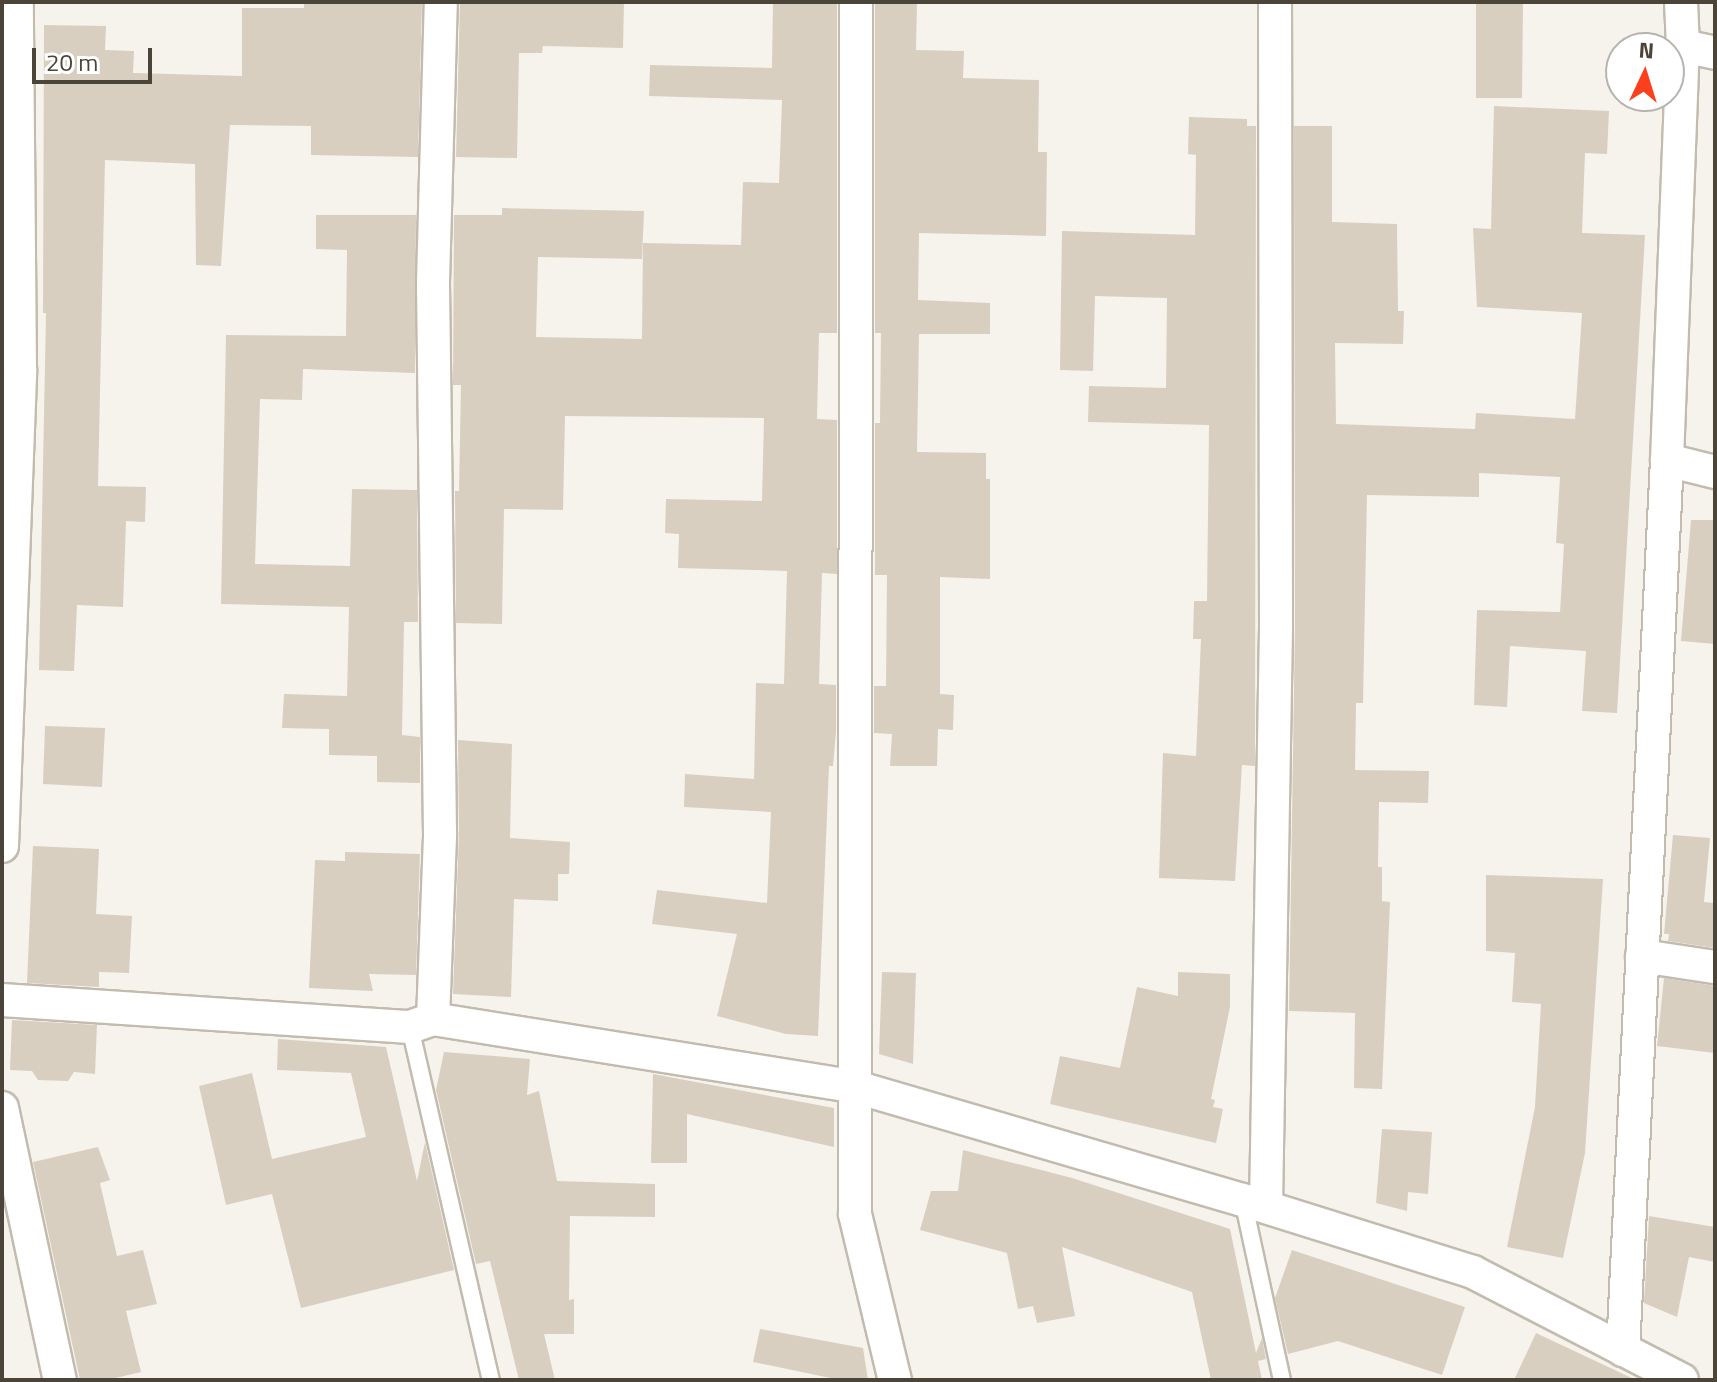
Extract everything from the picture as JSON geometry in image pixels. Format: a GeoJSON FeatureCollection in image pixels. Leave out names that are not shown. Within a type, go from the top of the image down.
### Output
{"type":"FeatureCollection","features":[{"type":"Feature","properties":{"kind":"street"},"geometry":{"type":"LineString","coordinates":[[2,846],[17,2]]}},
{"type":"Feature","properties":{"kind":"street"},"geometry":{"type":"LineString","coordinates":[[421,1023],[440,833],[433,282],[441,2]]}},
{"type":"Feature","properties":{"kind":"street"},"geometry":{"type":"LineString","coordinates":[[856,2],[855,1214],[895,1380]]}},
{"type":"Feature","properties":{"kind":"street"},"geometry":{"type":"LineString","coordinates":[[1255,1204],[1276,626],[1275,2]]}},
{"type":"Feature","properties":{"kind":"street"},"geometry":{"type":"LineString","coordinates":[[1681,2],[1682,32]]}},
{"type":"Feature","properties":{"kind":"street"},"geometry":{"type":"LineString","coordinates":[[1685,46],[1715,53]]}},
{"type":"Feature","properties":{"kind":"street"},"geometry":{"type":"LineString","coordinates":[[1623,1350],[1667,460],[1680,112]]}},
{"type":"Feature","properties":{"kind":"street"},"geometry":{"type":"LineString","coordinates":[[1667,460],[1715,472]]}},
{"type":"Feature","properties":{"kind":"street"},"geometry":{"type":"LineString","coordinates":[[1642,956],[1715,967]]}},
{"type":"Feature","properties":{"kind":"street"},"geometry":{"type":"LineString","coordinates":[[2,1000],[421,1023],[856,1087],[1255,1204],[1473,1272],[1682,1380]]}},
{"type":"Feature","properties":{"kind":"street"},"geometry":{"type":"LineString","coordinates":[[2,1108],[55,1379]]}},
{"type":"Feature","properties":{"kind":"lane"},"geometry":{"type":"LineString","coordinates":[[421,1023],[491,1380]]}},
{"type":"Feature","properties":{"kind":"lane"},"geometry":{"type":"LineString","coordinates":[[1255,1204],[1282,1380]]}},
{"type":"Feature","properties":{"kind":"building"},"geometry":{"type":"Polygon","coordinates":[[[304,2],[422,2],[418,157],[311,155],[311,126],[230,125],[221,266],[196,265],[195,164],[105,160],[98,486],[146,487],[145,522],[126,521],[123,607],[77,605],[74,671],[39,670],[46,313],[43,313],[44,25],[106,26],[105,50],[134,51],[133,73],[242,76],[242,8],[304,8],[304,2]]]}},
{"type":"Feature","properties":{"kind":"building"},"geometry":{"type":"Polygon","coordinates":[[[460,2],[624,2],[623,48],[543,46],[542,53],[519,53],[517,158],[456,157],[460,2]]]}},
{"type":"Feature","properties":{"kind":"building"},"geometry":{"type":"Polygon","coordinates":[[[773,2],[837,2],[837,333],[819,333],[817,419],[837,420],[837,574],[822,573],[819,684],[836,685],[836,732],[833,766],[829,766],[818,1036],[786,1034],[717,1016],[737,934],[652,924],[657,890],[767,903],[771,812],[684,807],[685,774],[754,779],[756,683],[784,684],[787,571],[678,568],[679,534],[665,533],[666,499],[762,501],[764,418],[565,416],[563,510],[504,509],[502,624],[456,623],[455,491],[459,491],[461,385],[453,385],[454,215],[502,215],[502,208],[644,211],[642,259],[538,257],[536,337],[642,339],[643,243],[741,245],[743,182],[779,183],[782,100],[649,96],[650,65],[772,68],[773,2]]]}},
{"type":"Feature","properties":{"kind":"building"},"geometry":{"type":"Polygon","coordinates":[[[875,2],[917,2],[916,50],[964,51],[963,78],[1039,80],[1038,152],[1047,152],[1046,236],[919,233],[918,300],[990,303],[990,334],[919,334],[917,452],[986,453],[986,479],[990,479],[990,579],[940,577],[940,694],[954,695],[953,730],[938,729],[937,766],[890,766],[892,734],[874,733],[874,686],[886,686],[887,575],[875,575],[875,423],[880,423],[881,333],[875,333],[875,2]]]}},
{"type":"Feature","properties":{"kind":"building"},"geometry":{"type":"Polygon","coordinates":[[[1476,2],[1523,2],[1522,98],[1476,98],[1476,2]]]}},
{"type":"Feature","properties":{"kind":"building"},"geometry":{"type":"Polygon","coordinates":[[[1494,106],[1609,112],[1607,154],[1585,153],[1582,233],[1645,235],[1617,713],[1582,711],[1586,651],[1510,646],[1507,707],[1474,705],[1477,610],[1560,612],[1564,544],[1556,543],[1560,477],[1479,473],[1479,497],[1367,495],[1363,703],[1356,703],[1355,770],[1429,771],[1428,803],[1379,802],[1378,867],[1382,867],[1382,901],[1390,902],[1382,1089],[1354,1088],[1355,1013],[1289,1011],[1295,626],[1294,126],[1332,126],[1332,222],[1397,224],[1398,311],[1404,311],[1403,344],[1335,343],[1336,424],[1475,429],[1476,413],[1575,419],[1582,313],[1477,307],[1473,228],[1491,229],[1494,106]]]}},
{"type":"Feature","properties":{"kind":"building"},"geometry":{"type":"Polygon","coordinates":[[[1189,117],[1247,119],[1247,126],[1256,126],[1255,766],[1242,765],[1235,881],[1159,878],[1163,753],[1196,756],[1201,639],[1193,639],[1194,601],[1207,601],[1209,425],[1088,422],[1089,386],[1166,388],[1167,298],[1095,296],[1093,371],[1060,370],[1062,231],[1195,235],[1196,155],[1188,154],[1189,117]]]}},
{"type":"Feature","properties":{"kind":"building"},"geometry":{"type":"Polygon","coordinates":[[[316,215],[416,215],[415,373],[303,369],[302,400],[260,399],[255,564],[350,566],[352,489],[417,490],[418,622],[404,622],[402,735],[420,737],[420,783],[377,782],[377,756],[329,755],[329,729],[282,728],[284,694],[347,696],[349,607],[221,604],[226,335],[346,336],[347,250],[316,249],[316,215]]]}},
{"type":"Feature","properties":{"kind":"building"},"geometry":{"type":"Polygon","coordinates":[[[1691,520],[1715,520],[1715,644],[1681,641],[1691,520]]]}},
{"type":"Feature","properties":{"kind":"building"},"geometry":{"type":"Polygon","coordinates":[[[45,726],[105,728],[102,787],[43,784],[45,726]]]}},
{"type":"Feature","properties":{"kind":"building"},"geometry":{"type":"Polygon","coordinates":[[[458,740],[512,744],[510,838],[570,842],[569,874],[558,874],[558,901],[514,899],[511,997],[453,994],[459,833],[458,740]]]}},
{"type":"Feature","properties":{"kind":"building"},"geometry":{"type":"Polygon","coordinates":[[[1673,835],[1710,838],[1704,902],[1715,903],[1715,948],[1668,941],[1669,934],[1664,934],[1673,835]]]}},
{"type":"Feature","properties":{"kind":"building"},"geometry":{"type":"Polygon","coordinates":[[[33,846],[99,849],[96,914],[132,916],[129,973],[99,972],[99,987],[27,983],[33,846]]]}},
{"type":"Feature","properties":{"kind":"building"},"geometry":{"type":"Polygon","coordinates":[[[345,852],[420,854],[416,975],[369,974],[373,991],[309,988],[315,860],[345,861],[345,852]]]}},
{"type":"Feature","properties":{"kind":"building"},"geometry":{"type":"Polygon","coordinates":[[[1486,875],[1603,879],[1585,1153],[1563,1258],[1507,1247],[1535,1107],[1541,1004],[1512,1002],[1515,953],[1486,951],[1486,875]]]}},
{"type":"Feature","properties":{"kind":"building"},"geometry":{"type":"Polygon","coordinates":[[[882,972],[916,973],[913,1064],[879,1054],[882,972]]]}},
{"type":"Feature","properties":{"kind":"building"},"geometry":{"type":"Polygon","coordinates":[[[1178,972],[1230,974],[1230,1007],[1211,1099],[1215,1100],[1213,1107],[1223,1109],[1216,1143],[1050,1104],[1060,1056],[1120,1068],[1137,987],[1178,996],[1178,972]]]}},
{"type":"Feature","properties":{"kind":"building"},"geometry":{"type":"Polygon","coordinates":[[[1664,978],[1715,986],[1715,1053],[1657,1046],[1664,978]]]}},
{"type":"Feature","properties":{"kind":"building"},"geometry":{"type":"Polygon","coordinates":[[[12,1020],[97,1025],[95,1074],[74,1072],[68,1081],[38,1080],[32,1071],[10,1070],[12,1020]]]}},
{"type":"Feature","properties":{"kind":"building"},"geometry":{"type":"Polygon","coordinates":[[[278,1039],[386,1047],[417,1181],[425,1142],[454,1270],[301,1308],[272,1194],[226,1205],[199,1086],[252,1073],[272,1159],[366,1137],[351,1073],[277,1070],[278,1039]]]}},
{"type":"Feature","properties":{"kind":"building"},"geometry":{"type":"Polygon","coordinates":[[[444,1052],[530,1059],[527,1095],[539,1091],[557,1181],[655,1184],[655,1217],[570,1216],[569,1300],[574,1299],[574,1334],[544,1334],[555,1380],[519,1380],[490,1261],[476,1264],[436,1090],[444,1052]]]}},
{"type":"Feature","properties":{"kind":"building"},"geometry":{"type":"Polygon","coordinates":[[[653,1074],[834,1108],[834,1147],[687,1114],[687,1163],[651,1163],[653,1074]]]}},
{"type":"Feature","properties":{"kind":"building"},"geometry":{"type":"Polygon","coordinates":[[[1382,1129],[1432,1132],[1428,1194],[1408,1192],[1407,1211],[1376,1203],[1382,1129]]]}},
{"type":"Feature","properties":{"kind":"building"},"geometry":{"type":"Polygon","coordinates":[[[98,1147],[110,1180],[100,1183],[117,1256],[143,1250],[157,1304],[126,1311],[141,1372],[107,1380],[80,1380],[33,1162],[98,1147]]]}},
{"type":"Feature","properties":{"kind":"building"},"geometry":{"type":"Polygon","coordinates":[[[963,1150],[1072,1178],[1230,1229],[1256,1353],[1262,1338],[1266,1359],[1258,1361],[1262,1380],[1211,1380],[1192,1292],[1062,1247],[1075,1316],[1037,1323],[1033,1306],[1018,1309],[1007,1253],[920,1230],[931,1191],[958,1191],[963,1150]]]}},
{"type":"Feature","properties":{"kind":"building"},"geometry":{"type":"Polygon","coordinates":[[[1649,1216],[1715,1227],[1715,1262],[1689,1257],[1677,1317],[1644,1303],[1649,1216]]]}},
{"type":"Feature","properties":{"kind":"building"},"geometry":{"type":"Polygon","coordinates":[[[1292,1250],[1465,1307],[1442,1375],[1338,1341],[1288,1354],[1275,1298],[1292,1250]]]}},
{"type":"Feature","properties":{"kind":"building"},"geometry":{"type":"Polygon","coordinates":[[[760,1329],[863,1348],[868,1380],[840,1380],[753,1362],[760,1329]]]}},
{"type":"Feature","properties":{"kind":"building"},"geometry":{"type":"Polygon","coordinates":[[[1536,1333],[1636,1380],[1514,1380],[1536,1333]]]}}]}
